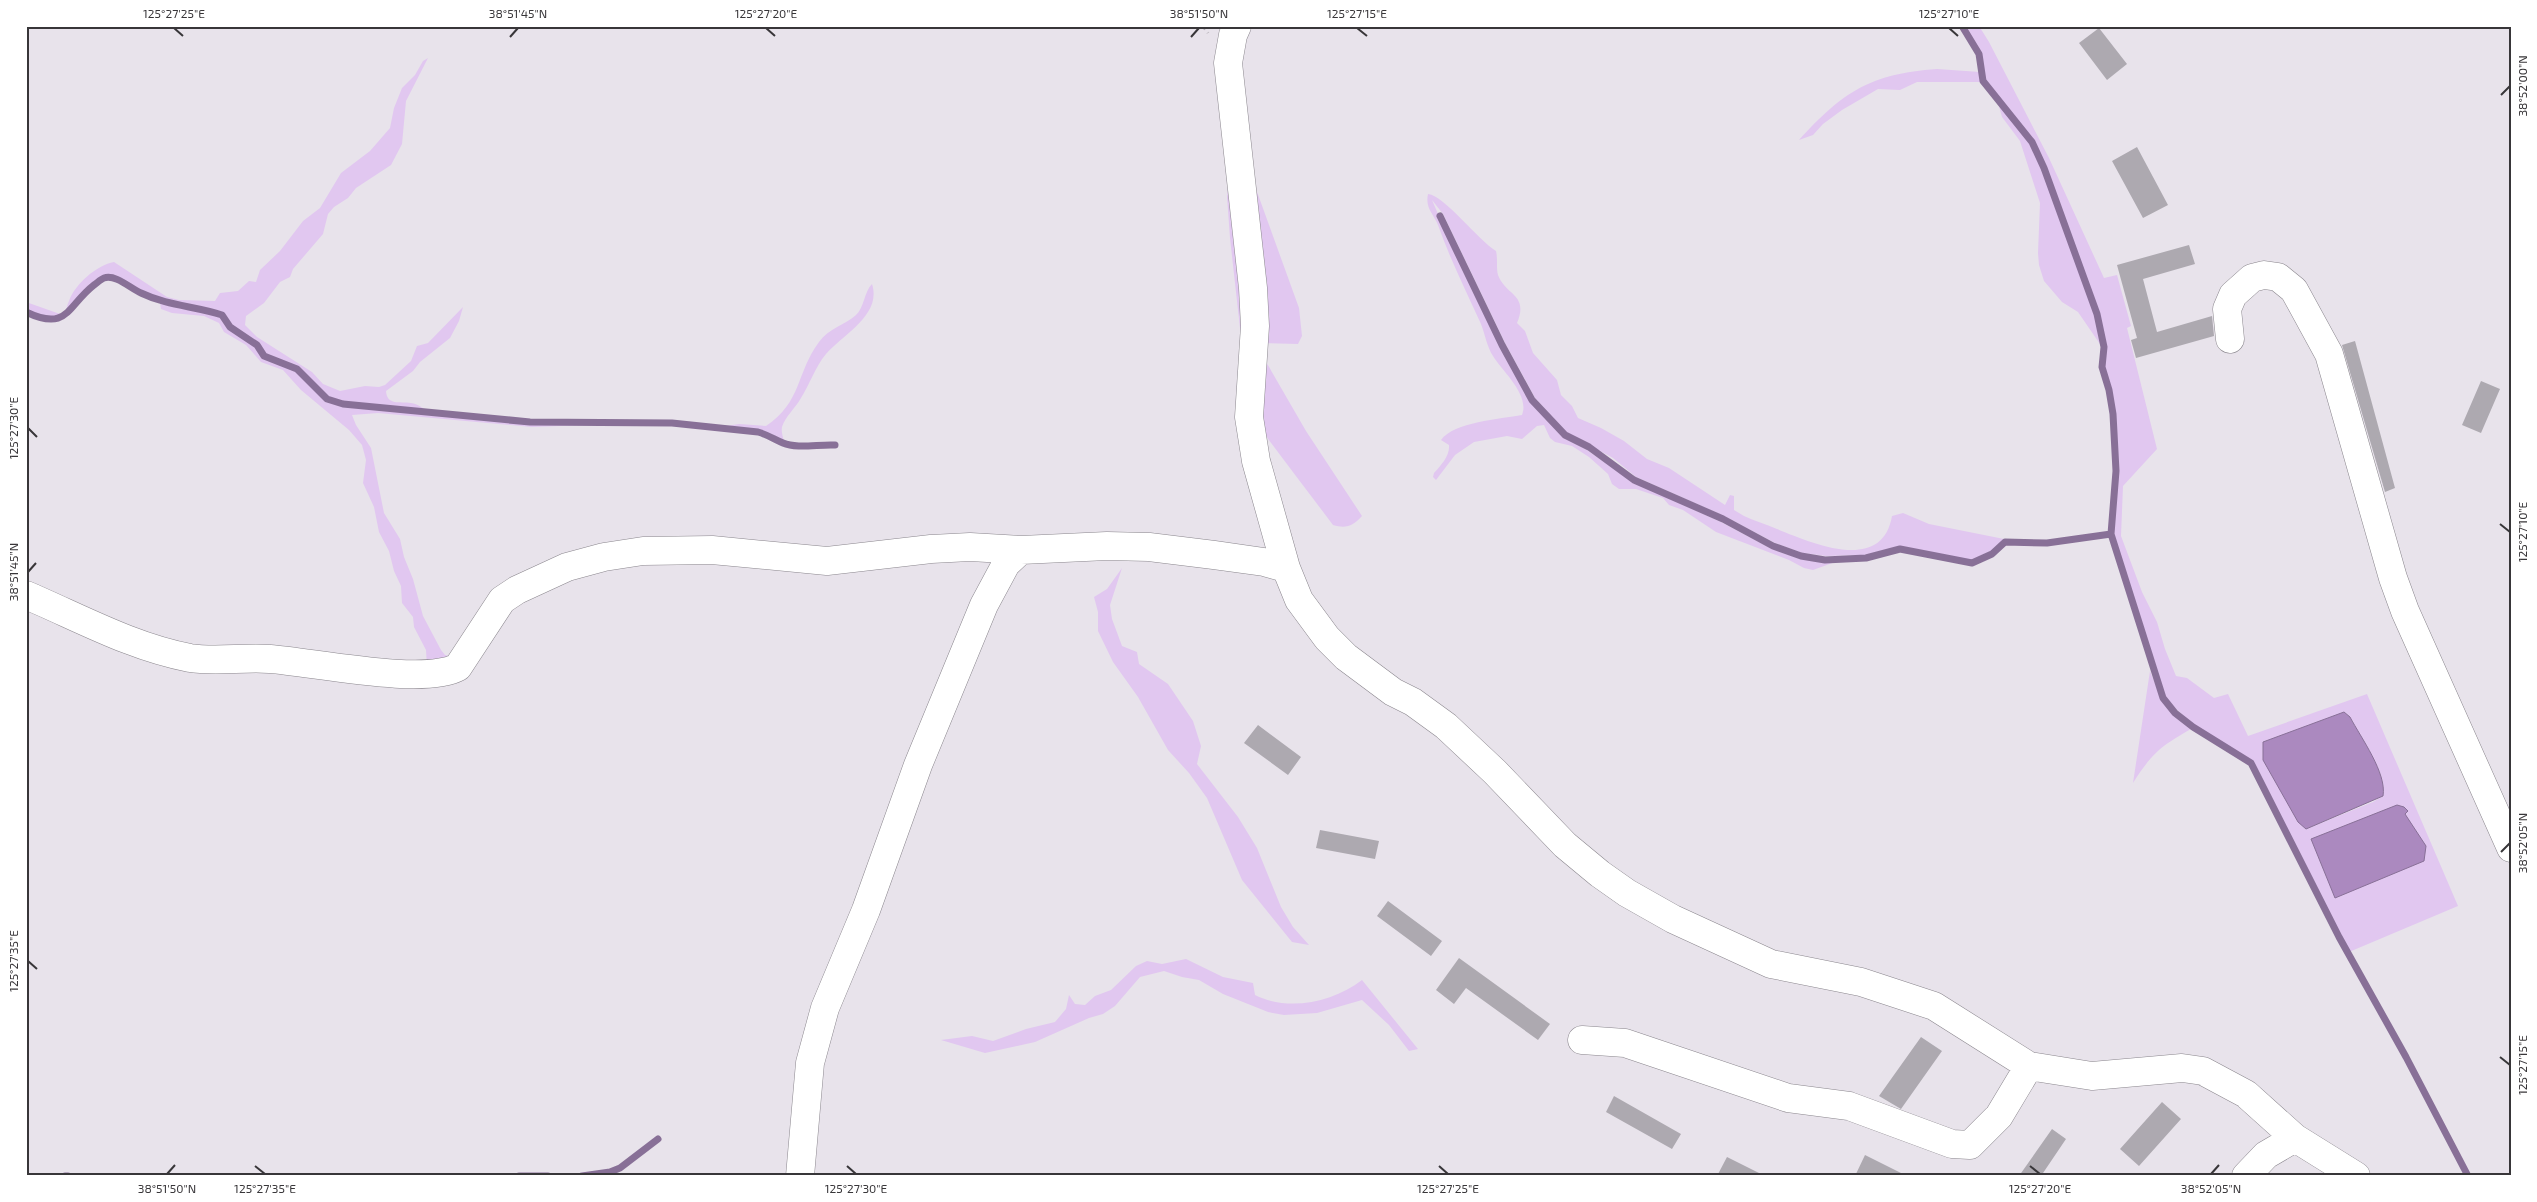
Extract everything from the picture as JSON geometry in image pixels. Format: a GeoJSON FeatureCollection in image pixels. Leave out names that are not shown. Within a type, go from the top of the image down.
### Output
{"type":"FeatureCollection","features":[{"type":"Feature","properties":{"kind":"street"},"geometry":{"type":"LineString","coordinates":[[1237,26],[1233,35],[1228,63],[1255,316],[1249,417],[1256,461],[1286,568],[1300,600],[1327,638],[1346,657],[1392,692],[1413,702],[1446,726],[1495,772],[1565,846],[1626,893],[1674,919],[1772,964],[1861,982],[1934,1006],[2029,1066],[2092,1076],[2182,1068],[2203,1071],[2246,1094],[2295,1138],[2356,1176]]}},
{"type":"Feature","properties":{"kind":"street"},"geometry":{"type":"LineString","coordinates":[[2230,339],[2227,309],[2234,295],[2252,278],[2264,275],[2278,277],[2294,290],[2328,354],[2393,578],[2405,611],[2511,848]]}},
{"type":"Feature","properties":{"kind":"street"},"geometry":{"type":"LineString","coordinates":[[26,595],[117,636],[191,658],[269,658],[393,673],[435,674],[448,672],[458,667],[502,600],[517,590],[567,567],[604,557],[643,551],[682,549],[827,561],[931,549],[970,547],[1021,550],[1107,546],[1149,547],[1264,562],[1286,568]]}},
{"type":"Feature","properties":{"kind":"street"},"geometry":{"type":"LineString","coordinates":[[800,1176],[810,1063],[825,1008],[866,910],[918,765],[984,605],[1006,564],[1021,550]]}},
{"type":"Feature","properties":{"kind":"street"},"geometry":{"type":"LineString","coordinates":[[1582,1040],[1625,1043],[1788,1098],[1849,1106],[1952,1144],[1970,1145],[1999,1116],[2029,1066]]}},
{"type":"Feature","properties":{"kind":"street"},"geometry":{"type":"LineString","coordinates":[[2246,1176],[2266,1155],[2295,1138]]}},
{"type":"Feature","properties":{"kind":"shaded area"},"geometry":{"type":"Polygon","coordinates":[[[1965,26],[1979,26],[1989,42],[2049,158],[2104,278],[2117,275],[2131,326],[2127,328],[2157,449],[2123,486],[2121,536],[2142,592],[2157,622],[2176,676],[2187,678],[2214,698],[2228,694],[2248,736],[2367,694],[2458,906],[2349,952],[2252,762],[2194,726],[2164,697],[2112,534],[2118,470],[2115,414],[2103,367],[2105,346],[2099,313],[2046,167],[2034,141],[1985,81],[1980,54],[1965,26]],[[2344,712],[2321,721],[2306,829],[2373,802],[2383,796],[2381,775],[2350,717],[2344,712]]]}},
{"type":"Feature","properties":{"kind":"shaded area"},"geometry":{"type":"Polygon","coordinates":[[[1238,52],[1249,151],[1256,189],[1299,308],[1302,336],[1298,344],[1257,343],[1238,52]]]}},
{"type":"Feature","properties":{"kind":"shaded area"},"geometry":{"type":"Polygon","coordinates":[[[428,58],[406,101],[402,144],[391,165],[356,188],[348,198],[334,207],[328,214],[323,234],[293,269],[290,277],[280,282],[264,303],[246,316],[245,325],[257,337],[312,372],[323,384],[340,391],[365,386],[379,387],[385,385],[411,361],[417,346],[428,343],[463,307],[459,321],[450,338],[420,362],[413,371],[386,391],[391,401],[414,404],[429,412],[343,403],[327,399],[297,368],[265,355],[257,345],[231,326],[223,314],[161,301],[116,278],[104,278],[93,283],[65,314],[56,318],[43,317],[26,311],[26,302],[60,314],[65,312],[68,302],[81,282],[94,271],[114,262],[167,297],[179,300],[215,301],[220,293],[238,291],[249,281],[256,282],[260,270],[280,251],[303,221],[320,208],[341,173],[370,151],[390,128],[394,108],[402,88],[415,75],[423,61],[428,58]]]}},
{"type":"Feature","properties":{"kind":"shaded area"},"geometry":{"type":"Polygon","coordinates":[[[1937,69],[1980,72],[1981,82],[1917,82],[1900,90],[1878,89],[1842,110],[1823,124],[1813,135],[1799,140],[1830,109],[1860,88],[1894,75],[1937,69]]]}},
{"type":"Feature","properties":{"kind":"shaded area"},"geometry":{"type":"Polygon","coordinates":[[[1998,103],[2030,143],[2042,169],[2095,314],[2102,347],[2078,312],[2062,302],[2044,281],[2039,265],[2038,253],[2040,203],[2020,141],[2002,117],[1998,103]]]}},
{"type":"Feature","properties":{"kind":"shaded area"},"geometry":{"type":"Polygon","coordinates":[[[1234,159],[1250,322],[1241,337],[1227,196],[1234,159]]]}},
{"type":"Feature","properties":{"kind":"shaded area"},"geometry":{"type":"Polygon","coordinates":[[[1428,194],[1443,202],[1496,251],[1498,275],[1515,296],[1520,306],[1517,323],[1525,331],[1533,353],[1557,380],[1561,395],[1572,406],[1578,418],[1624,441],[1647,459],[1669,468],[1725,505],[1730,495],[1734,496],[1734,510],[1744,516],[1807,541],[1843,550],[1860,549],[1874,545],[1886,534],[1892,516],[1903,513],[1929,524],[2004,539],[1991,551],[1971,560],[1900,546],[1865,555],[1826,556],[1802,553],[1775,543],[1724,516],[1636,477],[1613,458],[1567,433],[1535,398],[1505,343],[1443,214],[1432,200],[1462,269],[1530,402],[1563,437],[1587,450],[1633,482],[1721,522],[1772,549],[1800,559],[1835,562],[1813,570],[1804,568],[1789,560],[1716,532],[1683,510],[1669,505],[1663,498],[1636,489],[1619,489],[1612,484],[1608,474],[1589,457],[1572,446],[1555,442],[1550,438],[1544,425],[1537,426],[1522,439],[1507,436],[1474,442],[1455,455],[1436,480],[1433,477],[1434,473],[1444,460],[1449,449],[1449,445],[1441,440],[1447,434],[1478,422],[1522,415],[1523,407],[1519,392],[1489,349],[1481,324],[1429,207],[1428,194]]]}},
{"type":"Feature","properties":{"kind":"shaded area"},"geometry":{"type":"Polygon","coordinates":[[[872,284],[874,295],[866,314],[822,359],[801,398],[783,423],[784,442],[772,434],[720,427],[739,424],[766,426],[778,417],[793,397],[806,365],[819,342],[827,333],[859,312],[867,291],[872,284]]]}},
{"type":"Feature","properties":{"kind":"shaded area"},"geometry":{"type":"Polygon","coordinates":[[[160,303],[221,316],[229,328],[256,346],[263,357],[296,370],[326,400],[343,405],[530,423],[616,424],[532,427],[378,413],[352,415],[356,425],[371,448],[384,513],[400,539],[423,616],[441,650],[445,655],[456,658],[427,667],[426,650],[414,627],[413,617],[402,603],[401,586],[394,571],[389,551],[379,532],[374,507],[363,483],[366,460],[362,445],[349,430],[301,390],[283,370],[261,362],[246,345],[224,332],[219,323],[204,316],[172,313],[161,309],[160,303]]]}},
{"type":"Feature","properties":{"kind":"shaded area"},"geometry":{"type":"Polygon","coordinates":[[[1265,360],[1306,431],[1362,516],[1352,524],[1346,527],[1333,525],[1252,417],[1265,360]]]}},
{"type":"Feature","properties":{"kind":"shaded area"},"geometry":{"type":"Polygon","coordinates":[[[1122,568],[1110,605],[1112,619],[1122,646],[1137,652],[1139,664],[1168,684],[1193,721],[1201,746],[1197,764],[1238,817],[1257,848],[1281,907],[1293,927],[1309,945],[1292,942],[1242,880],[1207,798],[1189,773],[1168,750],[1138,697],[1113,662],[1098,631],[1098,612],[1094,597],[1107,589],[1122,568]]]}},
{"type":"Feature","properties":{"kind":"shaded area"},"geometry":{"type":"Polygon","coordinates":[[[2150,671],[2166,704],[2191,729],[2158,751],[2133,783],[2150,671]]]}},
{"type":"Feature","properties":{"kind":"shaded area"},"geometry":{"type":"Polygon","coordinates":[[[2344,712],[2350,717],[2377,766],[2383,787],[2383,796],[2306,829],[2298,822],[2263,760],[2263,742],[2344,712]]]}},
{"type":"Feature","properties":{"kind":"shaded area"},"geometry":{"type":"Polygon","coordinates":[[[2397,805],[2404,807],[2408,811],[2405,814],[2426,846],[2424,861],[2335,898],[2311,839],[2397,805]]]}},
{"type":"Feature","properties":{"kind":"shaded area"},"geometry":{"type":"Polygon","coordinates":[[[1186,959],[1223,977],[1253,983],[1255,995],[1282,1003],[1296,1004],[1324,999],[1350,988],[1362,980],[1418,1049],[1409,1051],[1389,1025],[1362,1000],[1317,1013],[1284,1015],[1268,1012],[1223,994],[1199,980],[1164,971],[1140,977],[1115,1006],[1103,1014],[1089,1018],[1035,1042],[985,1053],[941,1040],[972,1036],[993,1041],[1026,1029],[1055,1022],[1066,1009],[1069,995],[1075,1004],[1085,1005],[1095,996],[1111,990],[1136,966],[1147,961],[1162,964],[1186,959]]]}},
{"type":"Feature","properties":{"kind":"building"},"geometry":{"type":"Polygon","coordinates":[[[2099,28],[2127,64],[2107,80],[2079,43],[2099,28]]]}},
{"type":"Feature","properties":{"kind":"building"},"geometry":{"type":"Polygon","coordinates":[[[2137,147],[2168,205],[2143,218],[2112,161],[2137,147]]]}},
{"type":"Feature","properties":{"kind":"building"},"geometry":{"type":"Polygon","coordinates":[[[2189,245],[2195,264],[2143,279],[2157,332],[2212,316],[2214,336],[2136,358],[2131,340],[2137,338],[2117,265],[2189,245]]]}},
{"type":"Feature","properties":{"kind":"building"},"geometry":{"type":"Polygon","coordinates":[[[2355,341],[2395,488],[2385,492],[2342,345],[2355,341]]]}},
{"type":"Feature","properties":{"kind":"building"},"geometry":{"type":"Polygon","coordinates":[[[2481,381],[2500,389],[2481,433],[2462,425],[2481,381]]]}},
{"type":"Feature","properties":{"kind":"building"},"geometry":{"type":"Polygon","coordinates":[[[1258,725],[1301,757],[1288,775],[1244,743],[1258,725]]]}},
{"type":"Feature","properties":{"kind":"building"},"geometry":{"type":"Polygon","coordinates":[[[1320,830],[1379,841],[1375,859],[1316,848],[1320,830]]]}},
{"type":"Feature","properties":{"kind":"building"},"geometry":{"type":"Polygon","coordinates":[[[1388,901],[1442,941],[1431,956],[1377,916],[1388,901]]]}},
{"type":"Feature","properties":{"kind":"building"},"geometry":{"type":"Polygon","coordinates":[[[1459,958],[1550,1024],[1538,1040],[1466,988],[1454,1004],[1436,990],[1459,958]]]}},
{"type":"Feature","properties":{"kind":"building"},"geometry":{"type":"Polygon","coordinates":[[[1921,1037],[1942,1051],[1901,1109],[1879,1096],[1921,1037]]]}},
{"type":"Feature","properties":{"kind":"building"},"geometry":{"type":"Polygon","coordinates":[[[1614,1096],[1681,1134],[1672,1149],[1606,1112],[1614,1096]]]}},
{"type":"Feature","properties":{"kind":"building"},"geometry":{"type":"Polygon","coordinates":[[[2162,1102],[2181,1119],[2139,1166],[2120,1149],[2162,1102]]]}},
{"type":"Feature","properties":{"kind":"building"},"geometry":{"type":"Polygon","coordinates":[[[2052,1129],[2066,1139],[2041,1176],[2019,1176],[2052,1129]]]}},
{"type":"Feature","properties":{"kind":"building"},"geometry":{"type":"Polygon","coordinates":[[[1865,1155],[1907,1176],[1855,1176],[1865,1155]]]}},
{"type":"Feature","properties":{"kind":"building"},"geometry":{"type":"Polygon","coordinates":[[[1727,1157],[1765,1176],[1717,1176],[1727,1157]]]}},
{"type":"Feature","properties":{"kind":"waterway"},"geometry":{"type":"LineString","coordinates":[[1962,26],[1979,54],[1983,81],[2032,142],[2044,168],[2097,314],[2104,347],[2102,367],[2109,390],[2113,414],[2116,471],[2111,534],[2163,698],[2175,713],[2193,727],[2251,763],[2339,937],[2406,1057],[2468,1176]]}},
{"type":"Feature","properties":{"kind":"waterway"},"geometry":{"type":"LineString","coordinates":[[1440,216],[1502,345],[1532,400],[1565,435],[1589,447],[1634,480],[1723,519],[1773,546],[1801,556],[1825,560],[1866,558],[1900,549],[1972,563],[1992,554],[2005,542],[2047,543],[2111,534]]}},
{"type":"Feature","properties":{"kind":"waterway"},"geometry":{"type":"LineString","coordinates":[[26,312],[40,317],[59,318],[66,314],[100,280],[109,277],[123,282],[151,297],[222,315],[230,327],[257,345],[264,356],[297,369],[327,399],[343,404],[530,422],[672,423],[758,432],[795,446],[835,445]]}},
{"type":"Feature","properties":{"kind":"waterway"},"geometry":{"type":"LineString","coordinates":[[582,1176],[610,1172],[620,1168],[658,1139]]}},
{"type":"Feature","properties":{"kind":"waterway"},"geometry":{"type":"LineString","coordinates":[[519,1176],[548,1176]]}}]}
